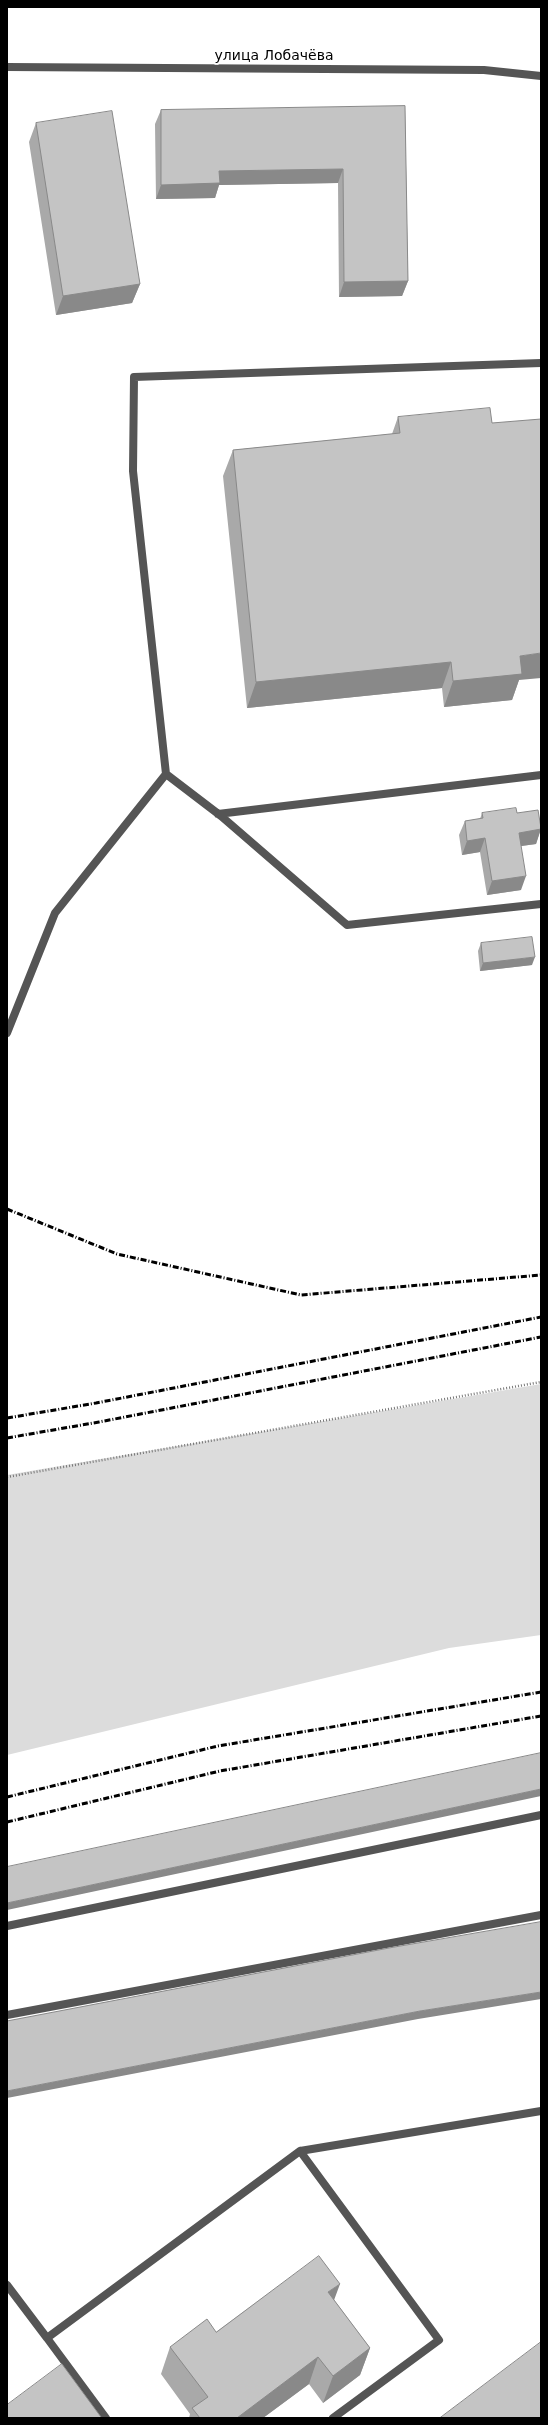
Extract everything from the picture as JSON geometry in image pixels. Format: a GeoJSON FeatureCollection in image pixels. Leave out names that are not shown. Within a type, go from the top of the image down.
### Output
{"type":"FeatureCollection","features":[{"type":"Feature","properties":{"kind":"street","name":"улица Лобачёва"},"geometry":{"type":"LineString","coordinates":[[7,67],[484,70],[541,76]]}},
{"type":"Feature","properties":{"kind":"street"},"geometry":{"type":"LineString","coordinates":[[7,1033],[55,913],[166,774],[133,471],[134,377],[541,363]]}},
{"type":"Feature","properties":{"kind":"street"},"geometry":{"type":"LineString","coordinates":[[166,774],[218,814],[347,924],[541,904]]}},
{"type":"Feature","properties":{"kind":"street"},"geometry":{"type":"LineString","coordinates":[[218,814],[541,775]]}},
{"type":"Feature","properties":{"kind":"street"},"geometry":{"type":"LineString","coordinates":[[7,1926],[541,1815]]}},
{"type":"Feature","properties":{"kind":"street"},"geometry":{"type":"LineString","coordinates":[[7,2015],[541,1915]]}},
{"type":"Feature","properties":{"kind":"street"},"geometry":{"type":"LineString","coordinates":[[47,2338],[300,2151],[541,2111]]}},
{"type":"Feature","properties":{"kind":"street"},"geometry":{"type":"LineString","coordinates":[[300,2151],[439,2340],[333,2418]]}},
{"type":"Feature","properties":{"kind":"street"},"geometry":{"type":"LineString","coordinates":[[7,2285],[106,2418]]}},
{"type":"Feature","properties":{"kind":"path"},"geometry":{"type":"LineString","coordinates":[[7,1477],[541,1382]]}},
{"type":"Feature","properties":{"kind":"shaded area"},"geometry":{"type":"Polygon","coordinates":[[[541,1384],[541,1635],[449,1648],[7,1755],[7,1475],[541,1384]]]}},
{"type":"Feature","properties":{"kind":"building"},"geometry":{"type":"Polygon","coordinates":[[[405,106],[408,281],[344,282],[343,169],[219,171],[220,183],[161,185],[161,110],[405,106]]]}},
{"type":"Feature","properties":{"kind":"building"},"geometry":{"type":"Polygon","coordinates":[[[112,111],[140,284],[63,296],[36,123],[112,111]]]}},
{"type":"Feature","properties":{"kind":"building"},"geometry":{"type":"Polygon","coordinates":[[[490,408],[492,423],[541,419],[541,653],[520,656],[522,674],[453,681],[451,662],[256,682],[233,450],[400,433],[398,417],[490,408]]]}},
{"type":"Feature","properties":{"kind":"building"},"geometry":{"type":"Polygon","coordinates":[[[516,808],[517,813],[538,810],[541,828],[519,833],[526,876],[492,881],[485,838],[467,841],[465,821],[483,818],[482,813],[516,808]]]}},
{"type":"Feature","properties":{"kind":"building"},"geometry":{"type":"Polygon","coordinates":[[[532,937],[535,957],[483,963],[481,943],[532,937]]]}},
{"type":"Feature","properties":{"kind":"building"},"geometry":{"type":"Polygon","coordinates":[[[541,1753],[541,1789],[7,1903],[7,1867],[541,1753]]]}},
{"type":"Feature","properties":{"kind":"building"},"geometry":{"type":"Polygon","coordinates":[[[541,1922],[541,1992],[420,2011],[7,2091],[7,2021],[389,1948],[541,1922]]]}},
{"type":"Feature","properties":{"kind":"building"},"geometry":{"type":"Polygon","coordinates":[[[319,2256],[340,2284],[328,2292],[370,2348],[333,2376],[318,2357],[237,2418],[200,2418],[192,2408],[208,2397],[170,2347],[207,2319],[216,2332],[319,2256]]]}},
{"type":"Feature","properties":{"kind":"building"},"geometry":{"type":"Polygon","coordinates":[[[541,2342],[541,2418],[440,2418],[541,2342]]]}},
{"type":"Feature","properties":{"kind":"building"},"geometry":{"type":"Polygon","coordinates":[[[62,2364],[101,2417],[100,2418],[7,2418],[7,2405],[62,2364]]]}},
{"type":"Feature","properties":{"kind":"railway"},"geometry":{"type":"LineString","coordinates":[[7,1209],[117,1254],[301,1295],[541,1275]]}},
{"type":"Feature","properties":{"kind":"railway"},"geometry":{"type":"LineString","coordinates":[[7,1418],[96,1403],[541,1317]]}},
{"type":"Feature","properties":{"kind":"railway"},"geometry":{"type":"LineString","coordinates":[[7,1438],[99,1422],[541,1337]]}},
{"type":"Feature","properties":{"kind":"railway"},"geometry":{"type":"LineString","coordinates":[[7,1797],[218,1746],[541,1692]]}},
{"type":"Feature","properties":{"kind":"railway"},"geometry":{"type":"LineString","coordinates":[[7,1822],[220,1771],[541,1716]]}}]}
